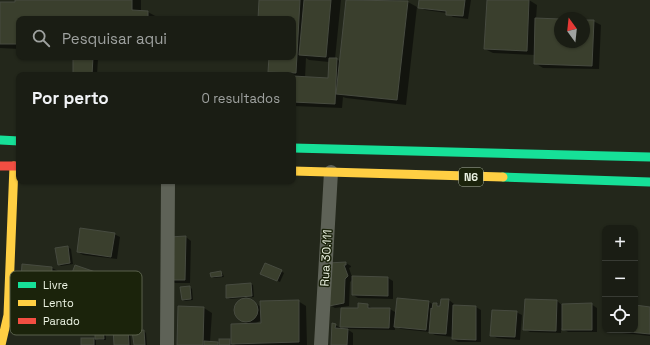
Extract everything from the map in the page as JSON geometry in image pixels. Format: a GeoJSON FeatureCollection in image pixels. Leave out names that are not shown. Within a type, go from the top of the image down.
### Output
{"type":"FeatureCollection","features":[{"type":"Feature","properties":{"kind":"main road"},"geometry":{"type":"LineString","coordinates":[[0,140],[16,141]]}},
{"type":"Feature","properties":{"kind":"main road","name":"N6"},"geometry":{"type":"LineString","coordinates":[[296,148],[650,157]]}},
{"type":"Feature","properties":{"kind":"main road"},"geometry":{"type":"LineString","coordinates":[[0,166],[16,166]]}},
{"type":"Feature","properties":{"kind":"main road","name":"N6"},"geometry":{"type":"LineString","coordinates":[[296,171],[650,182]]}},
{"type":"Feature","properties":{"kind":"main road"},"geometry":{"type":"LineString","coordinates":[[11,271],[16,183]]}},
{"type":"Feature","properties":{"kind":"main road"},"geometry":{"type":"LineString","coordinates":[[1,345],[8,315],[10,282]]}},
{"type":"Feature","properties":{"kind":"street","name":"Rua 30.111"},"geometry":{"type":"LineString","coordinates":[[321,345],[331,172]]}},
{"type":"Feature","properties":{"kind":"street"},"geometry":{"type":"LineString","coordinates":[[167,345],[168,184]]}},
{"type":"Feature","properties":{"kind":"building"},"geometry":{"type":"Polygon","coordinates":[[[15,0],[132,0],[132,10],[148,11],[148,16],[16,16],[16,44],[0,44],[0,2],[15,2],[15,0]]]}},
{"type":"Feature","properties":{"kind":"building"},"geometry":{"type":"Polygon","coordinates":[[[259,0],[300,0],[296,73],[268,72],[269,60],[296,60],[296,16],[258,16],[259,0]]]}},
{"type":"Feature","properties":{"kind":"building"},"geometry":{"type":"Polygon","coordinates":[[[304,0],[331,0],[326,57],[299,55],[304,0]]]}},
{"type":"Feature","properties":{"kind":"building"},"geometry":{"type":"Polygon","coordinates":[[[346,0],[408,1],[397,100],[336,94],[346,0]]]}},
{"type":"Feature","properties":{"kind":"building"},"geometry":{"type":"Polygon","coordinates":[[[419,0],[465,0],[463,16],[446,15],[446,11],[418,8],[419,0]]]}},
{"type":"Feature","properties":{"kind":"building"},"geometry":{"type":"Polygon","coordinates":[[[487,0],[529,0],[527,51],[484,49],[487,0]]]}},
{"type":"Feature","properties":{"kind":"building"},"geometry":{"type":"Polygon","coordinates":[[[535,18],[554,19],[554,48],[590,48],[590,20],[594,20],[592,66],[534,64],[535,18]]]}},
{"type":"Feature","properties":{"kind":"building"},"geometry":{"type":"Polygon","coordinates":[[[329,58],[337,58],[335,104],[296,102],[296,76],[328,78],[329,58]]]}},
{"type":"Feature","properties":{"kind":"building"},"geometry":{"type":"Polygon","coordinates":[[[73,60],[93,60],[92,72],[73,72],[73,60]]]}},
{"type":"Feature","properties":{"kind":"building"},"geometry":{"type":"Polygon","coordinates":[[[80,228],[115,233],[111,257],[77,252],[80,228]]]}},
{"type":"Feature","properties":{"kind":"building"},"geometry":{"type":"Polygon","coordinates":[[[186,236],[185,280],[169,280],[169,237],[186,236]]]}},
{"type":"Feature","properties":{"kind":"building"},"geometry":{"type":"Polygon","coordinates":[[[68,246],[70,263],[58,265],[55,248],[68,246]]]}},
{"type":"Feature","properties":{"kind":"building"},"geometry":{"type":"Polygon","coordinates":[[[346,262],[346,265],[344,265],[348,276],[345,279],[344,303],[329,306],[328,263],[346,262]]]}},
{"type":"Feature","properties":{"kind":"building"},"geometry":{"type":"Polygon","coordinates":[[[265,263],[282,270],[277,281],[260,274],[265,263]]]}},
{"type":"Feature","properties":{"kind":"building"},"geometry":{"type":"Polygon","coordinates":[[[22,264],[52,267],[52,271],[22,271],[22,264]]]}},
{"type":"Feature","properties":{"kind":"building"},"geometry":{"type":"Polygon","coordinates":[[[75,265],[92,271],[73,271],[75,265]]]}},
{"type":"Feature","properties":{"kind":"building"},"geometry":{"type":"Polygon","coordinates":[[[221,271],[222,276],[211,277],[210,273],[221,271]]]}},
{"type":"Feature","properties":{"kind":"building"},"geometry":{"type":"Polygon","coordinates":[[[352,276],[388,277],[388,296],[352,295],[352,276]]]}},
{"type":"Feature","properties":{"kind":"building"},"geometry":{"type":"Polygon","coordinates":[[[251,283],[252,296],[226,298],[226,285],[251,283]]]}},
{"type":"Feature","properties":{"kind":"building"},"geometry":{"type":"Polygon","coordinates":[[[190,286],[191,299],[182,300],[180,287],[190,286]]]}},
{"type":"Feature","properties":{"kind":"building"},"geometry":{"type":"Polygon","coordinates":[[[246,298],[251,299],[257,305],[257,315],[251,321],[246,322],[241,321],[235,315],[234,310],[235,305],[241,299],[246,298]]]}},
{"type":"Feature","properties":{"kind":"building"},"geometry":{"type":"Polygon","coordinates":[[[397,298],[429,301],[426,330],[394,327],[397,298]]]}},
{"type":"Feature","properties":{"kind":"building"},"geometry":{"type":"Polygon","coordinates":[[[441,299],[449,299],[446,334],[429,333],[431,308],[432,309],[433,303],[437,303],[437,306],[440,306],[441,299]]]}},
{"type":"Feature","properties":{"kind":"building"},"geometry":{"type":"Polygon","coordinates":[[[525,299],[557,300],[556,331],[523,330],[525,299]]]}},
{"type":"Feature","properties":{"kind":"building"},"geometry":{"type":"Polygon","coordinates":[[[299,300],[299,342],[231,344],[231,324],[261,323],[260,301],[299,300]]]}},
{"type":"Feature","properties":{"kind":"building"},"geometry":{"type":"Polygon","coordinates":[[[358,303],[368,304],[368,308],[390,308],[389,328],[340,327],[341,308],[358,308],[358,303]]]}},
{"type":"Feature","properties":{"kind":"building"},"geometry":{"type":"Polygon","coordinates":[[[592,303],[592,330],[562,330],[562,304],[592,303]]]}},
{"type":"Feature","properties":{"kind":"building"},"geometry":{"type":"Polygon","coordinates":[[[453,305],[476,306],[476,340],[452,339],[453,305]]]}},
{"type":"Feature","properties":{"kind":"building"},"geometry":{"type":"Polygon","coordinates":[[[638,305],[650,307],[650,334],[638,333],[638,305]]]}},
{"type":"Feature","properties":{"kind":"building"},"geometry":{"type":"Polygon","coordinates":[[[178,306],[204,307],[203,345],[177,345],[178,306]]]}},
{"type":"Feature","properties":{"kind":"building"},"geometry":{"type":"Polygon","coordinates":[[[492,310],[517,311],[515,337],[490,336],[492,310]]]}},
{"type":"Feature","properties":{"kind":"building"},"geometry":{"type":"Polygon","coordinates":[[[332,323],[336,324],[335,328],[348,329],[347,345],[331,345],[332,323]]]}},
{"type":"Feature","properties":{"kind":"building"},"geometry":{"type":"Polygon","coordinates":[[[142,330],[144,330],[145,345],[134,345],[133,335],[142,335],[142,330]]]}},
{"type":"Feature","properties":{"kind":"building"},"geometry":{"type":"Polygon","coordinates":[[[95,335],[104,335],[104,339],[95,339],[95,335]]]}},
{"type":"Feature","properties":{"kind":"building"},"geometry":{"type":"Polygon","coordinates":[[[113,335],[128,335],[129,345],[114,345],[113,335]]]}},
{"type":"Feature","properties":{"kind":"building"},"geometry":{"type":"Polygon","coordinates":[[[81,338],[94,338],[94,345],[81,345],[81,338]]]}},
{"type":"Feature","properties":{"kind":"building"},"geometry":{"type":"Polygon","coordinates":[[[219,339],[230,339],[230,345],[219,345],[219,339]]]}},
{"type":"Feature","properties":{"kind":"building"},"geometry":{"type":"Polygon","coordinates":[[[204,341],[218,342],[218,345],[204,345],[204,341]]]}},
{"type":"Feature","properties":{"kind":"traffic: fast"},"geometry":{"type":"LineString","coordinates":[[0,140],[16,141]]}},
{"type":"Feature","properties":{"kind":"traffic: fast"},"geometry":{"type":"LineString","coordinates":[[296,148],[650,157]]}},
{"type":"Feature","properties":{"kind":"traffic: fast"},"geometry":{"type":"LineString","coordinates":[[503,177],[650,182]]}},
{"type":"Feature","properties":{"kind":"traffic: slow"},"geometry":{"type":"LineString","coordinates":[[1,345],[8,315],[14,166]]}},
{"type":"Feature","properties":{"kind":"traffic: slow"},"geometry":{"type":"LineString","coordinates":[[296,171],[503,177]]}},
{"type":"Feature","properties":{"kind":"traffic: jam"},"geometry":{"type":"LineString","coordinates":[[0,166],[16,166]]}}]}
